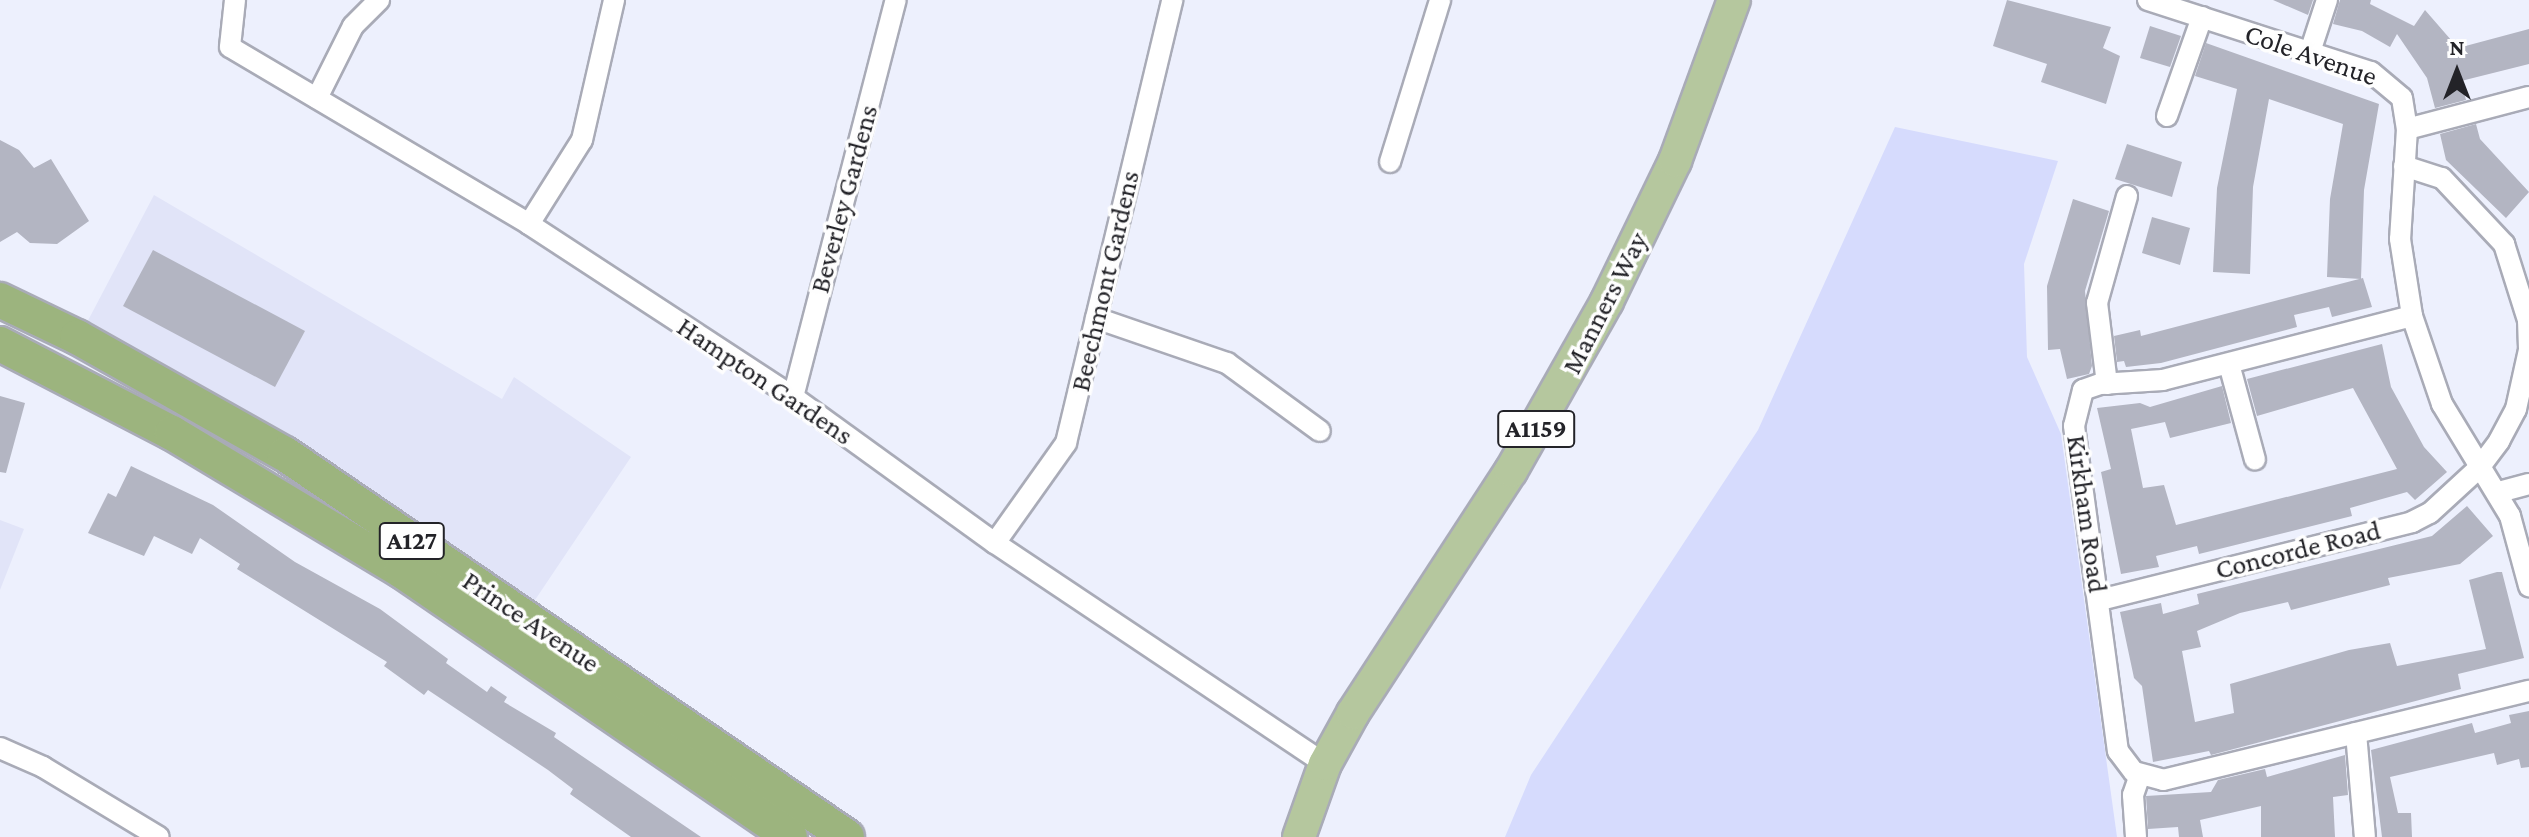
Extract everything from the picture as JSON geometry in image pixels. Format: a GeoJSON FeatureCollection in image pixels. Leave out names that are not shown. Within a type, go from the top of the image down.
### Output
{"type":"FeatureCollection","features":[{"type":"Feature","properties":{"kind":"highway","name":"Prince Avenue"},"geometry":{"type":"LineString","coordinates":[[0,300],[77,337],[285,454],[847,837]]}},
{"type":"Feature","properties":{"kind":"highway","name":"Prince Avenue"},"geometry":{"type":"LineString","coordinates":[[0,344],[172,433],[402,571],[790,837]]}},
{"type":"Feature","properties":{"kind":"main road","name":"Manners Way"},"geometry":{"type":"LineString","coordinates":[[1299,837],[1325,764],[1385,659],[1565,381],[1675,161],[1734,0]]}},
{"type":"Feature","properties":{"kind":"street","name":"Hampton Gardens"},"geometry":{"type":"LineString","coordinates":[[235,0],[230,47],[529,224],[793,397],[995,543],[1325,764]]}},
{"type":"Feature","properties":{"kind":"street"},"geometry":{"type":"LineString","coordinates":[[317,98],[353,26],[379,0]]}},
{"type":"Feature","properties":{"kind":"street"},"geometry":{"type":"LineString","coordinates":[[529,224],[582,140],[614,0]]}},
{"type":"Feature","properties":{"kind":"street","name":"Beverley Gardens"},"geometry":{"type":"LineString","coordinates":[[793,397],[896,0]]}},
{"type":"Feature","properties":{"kind":"street","name":"Beechmont Gardens"},"geometry":{"type":"LineString","coordinates":[[995,543],[1066,443],[1172,0]]}},
{"type":"Feature","properties":{"kind":"street"},"geometry":{"type":"LineString","coordinates":[[1390,162],[1440,0]]}},
{"type":"Feature","properties":{"kind":"street","name":"Cole Avenue"},"geometry":{"type":"LineString","coordinates":[[2148,0],[2310,52],[2390,83],[2402,98],[2407,129],[2400,239],[2412,316],[2442,404],[2479,468],[2499,492]]}},
{"type":"Feature","properties":{"kind":"street"},"geometry":{"type":"LineString","coordinates":[[2310,52],[2327,0]]}},
{"type":"Feature","properties":{"kind":"street"},"geometry":{"type":"LineString","coordinates":[[2167,116],[2202,17]]}},
{"type":"Feature","properties":{"kind":"street"},"geometry":{"type":"LineString","coordinates":[[2407,129],[2529,97]]}},
{"type":"Feature","properties":{"kind":"street","name":"Concorde Road"},"geometry":{"type":"LineString","coordinates":[[2100,600],[2412,522],[2430,513],[2479,468],[2516,409],[2529,350],[2528,320],[2504,244],[2442,178],[2404,166]]}},
{"type":"Feature","properties":{"kind":"street"},"geometry":{"type":"LineString","coordinates":[[2107,384],[2097,303],[2127,196]]}},
{"type":"Feature","properties":{"kind":"street","name":"Kirkham Road"},"geometry":{"type":"LineString","coordinates":[[2140,775],[2118,751],[2074,411],[2083,390],[2107,384],[2163,380],[2412,316]]}},
{"type":"Feature","properties":{"kind":"street"},"geometry":{"type":"LineString","coordinates":[[1096,318],[1227,363],[1320,431]]}},
{"type":"Feature","properties":{"kind":"street"},"geometry":{"type":"LineString","coordinates":[[2229,364],[2255,460]]}},
{"type":"Feature","properties":{"kind":"street"},"geometry":{"type":"LineString","coordinates":[[2529,484],[2499,492],[2529,586]]}},
{"type":"Feature","properties":{"kind":"street"},"geometry":{"type":"LineString","coordinates":[[2136,837],[2133,795],[2140,775],[2163,780],[2529,691]]}},
{"type":"Feature","properties":{"kind":"street"},"geometry":{"type":"LineString","coordinates":[[2356,733],[2365,837]]}},
{"type":"Feature","properties":{"kind":"street"},"geometry":{"type":"LineString","coordinates":[[0,748],[149,834]]}},
{"type":"Feature","properties":{"kind":"shaded area"},"geometry":{"type":"Polygon","coordinates":[[[1895,127],[2058,161],[2024,264],[2027,357],[2061,434],[2117,837],[1505,837],[1531,775],[1758,430],[1895,127]]]}},
{"type":"Feature","properties":{"kind":"shaded area"},"geometry":{"type":"Polygon","coordinates":[[[154,195],[502,399],[514,377],[631,457],[531,606],[83,330],[154,195]]]}},
{"type":"Feature","properties":{"kind":"shaded area"},"geometry":{"type":"Polygon","coordinates":[[[0,520],[24,529],[0,590],[0,520]]]}},
{"type":"Feature","properties":{"kind":"building"},"geometry":{"type":"Polygon","coordinates":[[[2007,0],[2111,27],[2103,48],[2120,56],[2106,104],[2041,82],[2047,64],[1993,46],[2007,0]]]}},
{"type":"Feature","properties":{"kind":"building"},"geometry":{"type":"Polygon","coordinates":[[[2273,0],[2313,0],[2308,15],[2273,0]]]}},
{"type":"Feature","properties":{"kind":"building"},"geometry":{"type":"Polygon","coordinates":[[[2340,0],[2371,0],[2370,4],[2414,26],[2425,10],[2458,48],[2529,29],[2529,64],[2461,81],[2466,100],[2435,108],[2427,78],[2397,34],[2390,47],[2362,31],[2333,24],[2340,0]]]}},
{"type":"Feature","properties":{"kind":"building"},"geometry":{"type":"Polygon","coordinates":[[[2150,26],[2181,36],[2170,67],[2140,58],[2150,26]]]}},
{"type":"Feature","properties":{"kind":"building"},"geometry":{"type":"Polygon","coordinates":[[[2206,43],[2379,104],[2364,190],[2361,279],[2327,277],[2330,199],[2343,124],[2269,99],[2253,187],[2250,274],[2213,272],[2217,188],[2237,89],[2195,76],[2206,43]]]}},
{"type":"Feature","properties":{"kind":"building"},"geometry":{"type":"Polygon","coordinates":[[[2476,124],[2480,139],[2529,192],[2506,218],[2446,160],[2440,134],[2476,124]]]}},
{"type":"Feature","properties":{"kind":"building"},"geometry":{"type":"Polygon","coordinates":[[[0,140],[19,150],[34,168],[51,159],[89,221],[57,244],[30,243],[17,232],[0,242],[0,140]]]}},
{"type":"Feature","properties":{"kind":"building"},"geometry":{"type":"Polygon","coordinates":[[[2127,144],[2182,162],[2172,197],[2115,179],[2127,144]]]}},
{"type":"Feature","properties":{"kind":"building"},"geometry":{"type":"Polygon","coordinates":[[[2073,199],[2109,211],[2085,291],[2092,366],[2089,374],[2067,379],[2060,349],[2048,350],[2047,286],[2073,199]]]}},
{"type":"Feature","properties":{"kind":"building"},"geometry":{"type":"Polygon","coordinates":[[[2152,217],[2190,228],[2180,265],[2142,253],[2152,217]]]}},
{"type":"Feature","properties":{"kind":"building"},"geometry":{"type":"Polygon","coordinates":[[[153,250],[305,331],[275,387],[123,306],[153,250]]]}},
{"type":"Feature","properties":{"kind":"building"},"geometry":{"type":"Polygon","coordinates":[[[2363,278],[2372,307],[2332,317],[2329,307],[2294,315],[2297,327],[2161,363],[2126,367],[2124,361],[2117,362],[2114,336],[2140,330],[2141,336],[2363,278]]]}},
{"type":"Feature","properties":{"kind":"building"},"geometry":{"type":"Polygon","coordinates":[[[2382,344],[2391,387],[2424,447],[2447,472],[2415,500],[2407,492],[2350,508],[2352,516],[2199,554],[2197,546],[2156,556],[2159,567],[2121,574],[2101,472],[2111,469],[2097,408],[2140,403],[2150,407],[2222,386],[2231,423],[2170,438],[2165,422],[2131,429],[2143,488],[2164,485],[2176,525],[2397,469],[2353,388],[2257,416],[2247,379],[2382,344]]]}},
{"type":"Feature","properties":{"kind":"building"},"geometry":{"type":"Polygon","coordinates":[[[0,396],[25,403],[6,473],[0,472],[0,396]]]}},
{"type":"Feature","properties":{"kind":"building"},"geometry":{"type":"Polygon","coordinates":[[[131,466],[213,505],[295,562],[380,609],[448,659],[446,663],[487,692],[491,686],[507,697],[504,702],[556,733],[554,737],[701,837],[631,837],[570,794],[573,789],[548,770],[428,690],[424,695],[384,666],[387,662],[237,569],[240,564],[200,538],[192,554],[154,536],[144,556],[88,533],[108,493],[116,497],[131,466]]]}},
{"type":"Feature","properties":{"kind":"building"},"geometry":{"type":"Polygon","coordinates":[[[2467,506],[2493,536],[2460,564],[2388,578],[2390,585],[2291,610],[2288,602],[2240,613],[2197,631],[2201,647],[2182,651],[2195,722],[2234,713],[2230,684],[2349,650],[2390,643],[2397,666],[2486,649],[2469,580],[2497,572],[2502,572],[2524,658],[2458,674],[2461,689],[2211,755],[2209,751],[2153,762],[2142,686],[2134,678],[2120,612],[2161,603],[2163,614],[2199,604],[2197,594],[2432,536],[2467,506]]]}},
{"type":"Feature","properties":{"kind":"building"},"geometry":{"type":"Polygon","coordinates":[[[2529,711],[2529,767],[2521,768],[2519,759],[2497,765],[2494,753],[2390,777],[2398,813],[2411,813],[2412,837],[2382,837],[2371,750],[2472,723],[2475,733],[2511,723],[2509,715],[2529,711]]]}},
{"type":"Feature","properties":{"kind":"building"},"geometry":{"type":"Polygon","coordinates":[[[2345,755],[2348,795],[2333,797],[2335,837],[2261,837],[2261,806],[2200,820],[2203,837],[2179,837],[2178,827],[2148,829],[2146,796],[2211,792],[2218,780],[2265,769],[2267,777],[2345,755]]]}}]}
